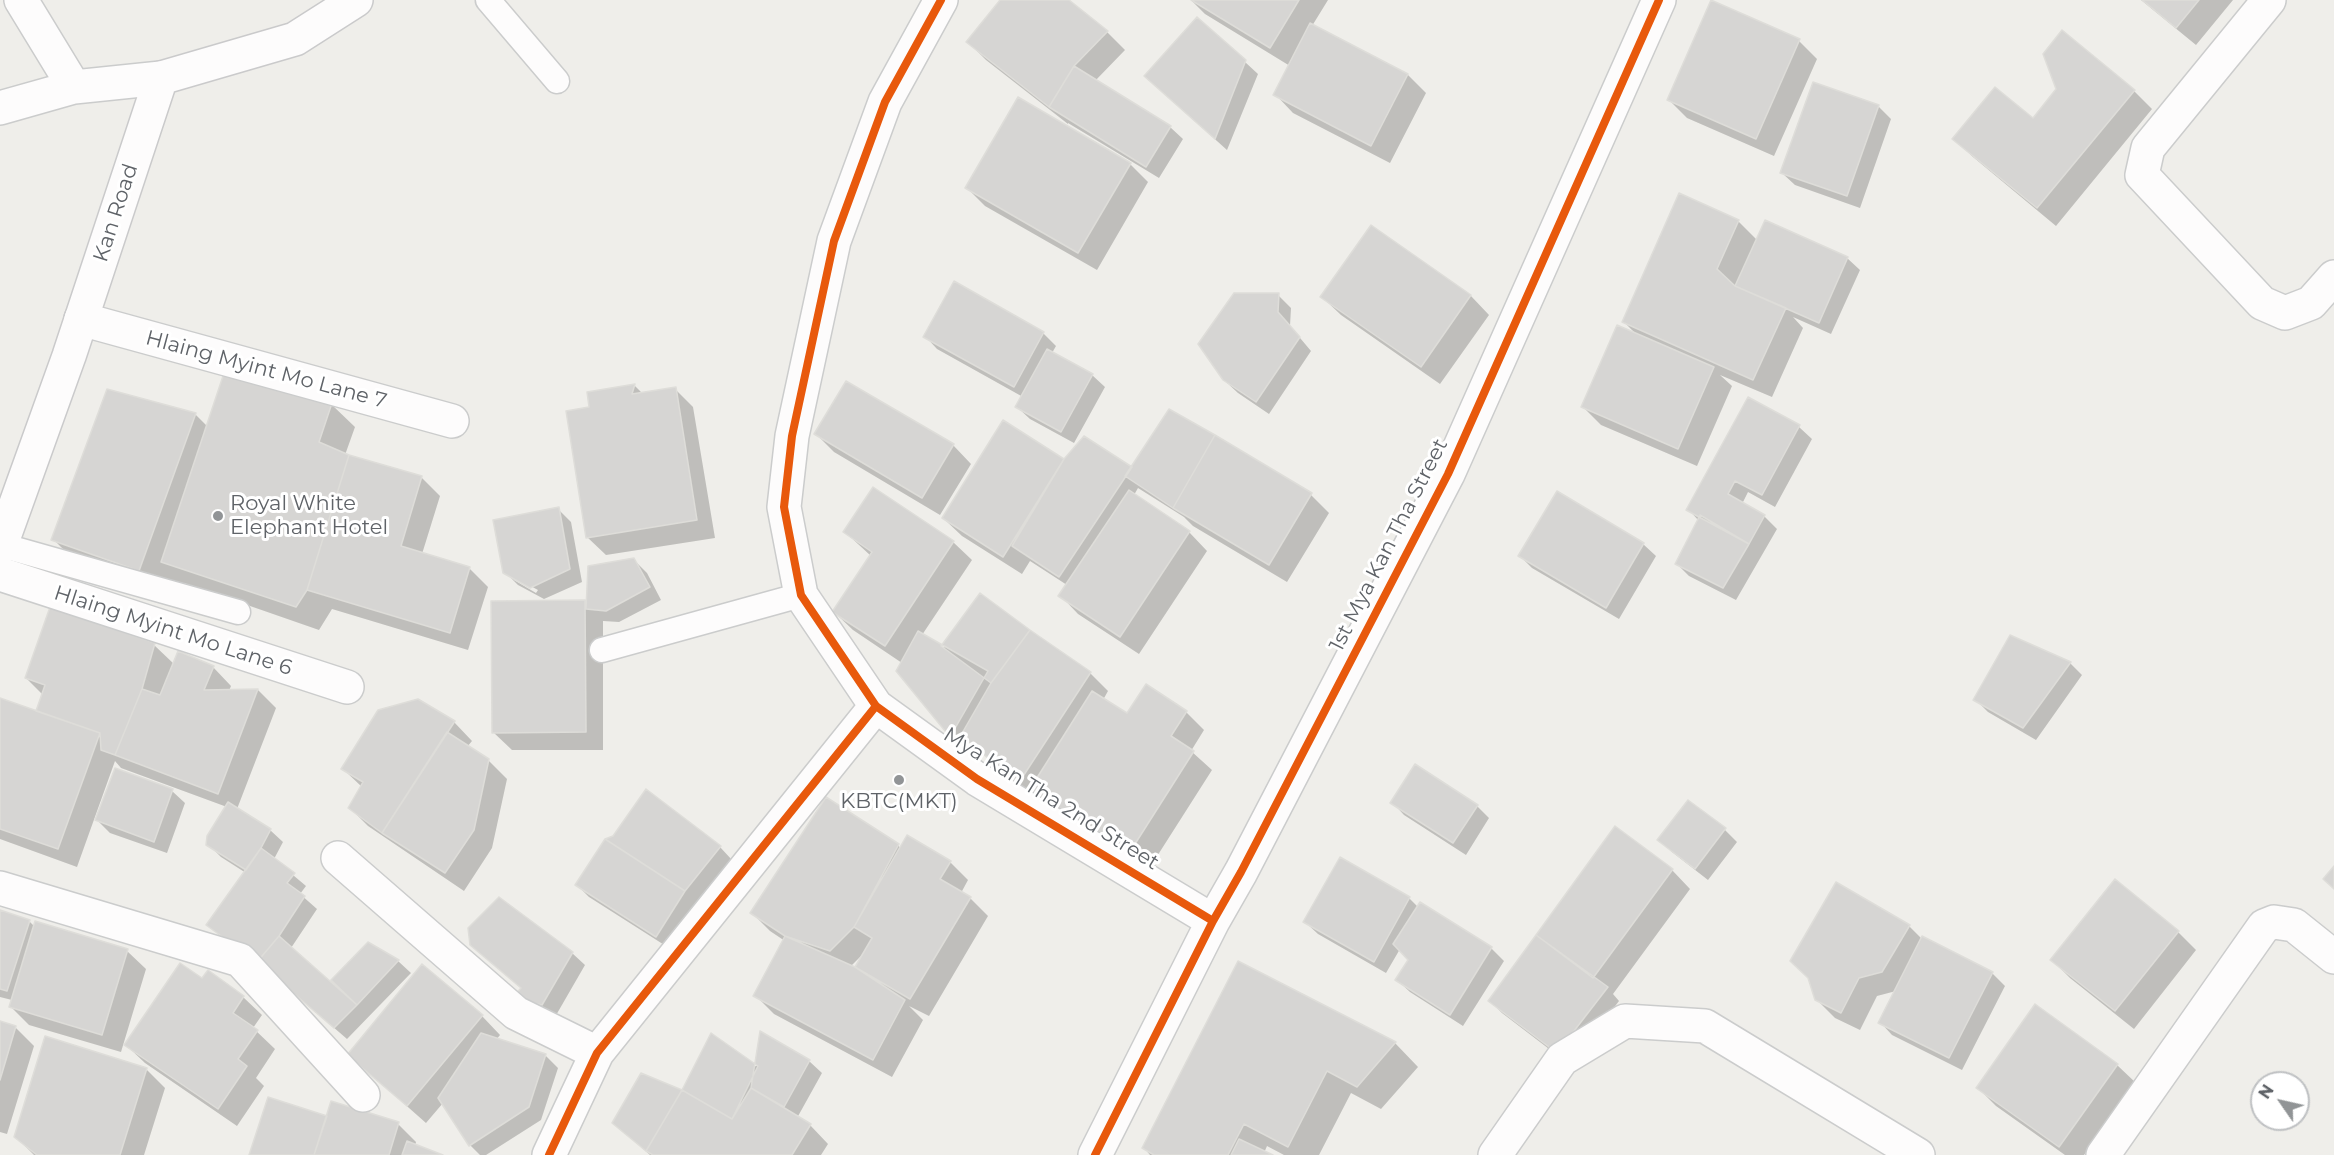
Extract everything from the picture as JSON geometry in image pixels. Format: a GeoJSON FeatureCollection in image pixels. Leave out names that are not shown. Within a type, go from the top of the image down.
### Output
{"type":"FeatureCollection","features":[{"type":"Feature","properties":{"kind":"street"},"geometry":{"type":"LineString","coordinates":[[21,0],[74,87]]}},
{"type":"Feature","properties":{"kind":"street"},"geometry":{"type":"LineString","coordinates":[[0,108],[74,87],[161,78],[295,39],[356,0]]}},
{"type":"Feature","properties":{"kind":"street","name":"Mya Kan Tha 2nd Street"},"geometry":{"type":"LineString","coordinates":[[941,0],[885,102],[834,241],[792,436],[784,507],[801,595],[876,706],[977,779],[1213,921]]}},
{"type":"Feature","properties":{"kind":"street","name":"1st Mya Kan Tha Street"},"geometry":{"type":"LineString","coordinates":[[1095,1155],[1213,921],[1241,872],[1448,474],[1659,0]]}},
{"type":"Feature","properties":{"kind":"street"},"geometry":{"type":"LineString","coordinates":[[2269,0],[2148,148],[2142,175],[2262,303],[2284,314],[2311,303],[2334,277]]}},
{"type":"Feature","properties":{"kind":"street","name":"Kan Road"},"geometry":{"type":"LineString","coordinates":[[0,556],[161,78]]}},
{"type":"Feature","properties":{"kind":"street","name":"Hlaing Myint Mo Lane 7"},"geometry":{"type":"LineString","coordinates":[[81,319],[452,421]]}},
{"type":"Feature","properties":{"kind":"street","name":"Hlaing Myint Mo Lane 6"},"geometry":{"type":"LineString","coordinates":[[0,556],[346,687]]}},
{"type":"Feature","properties":{"kind":"street"},"geometry":{"type":"LineString","coordinates":[[549,1155],[597,1053],[876,706]]}},
{"type":"Feature","properties":{"kind":"street"},"geometry":{"type":"LineString","coordinates":[[338,858],[516,1013],[597,1053]]}},
{"type":"Feature","properties":{"kind":"street"},"geometry":{"type":"LineString","coordinates":[[0,888],[240,960],[363,1095]]}},
{"type":"Feature","properties":{"kind":"street"},"geometry":{"type":"LineString","coordinates":[[2103,1155],[2264,926],[2274,922],[2294,925],[2334,957]]}},
{"type":"Feature","properties":{"kind":"street"},"geometry":{"type":"LineString","coordinates":[[1495,1155],[1562,1059],[1625,1021],[1705,1026],[1918,1155]]}},
{"type":"Feature","properties":{"kind":"lane"},"geometry":{"type":"LineString","coordinates":[[488,0],[557,81]]}},
{"type":"Feature","properties":{"kind":"lane"},"geometry":{"type":"LineString","coordinates":[[0,556],[238,612]]}},
{"type":"Feature","properties":{"kind":"lane"},"geometry":{"type":"LineString","coordinates":[[602,650],[801,595]]}},
{"type":"Feature","properties":{"kind":"building"},"geometry":{"type":"Polygon","coordinates":[[[1000,0],[1069,0],[1108,31],[1074,66],[1049,107],[966,42],[1000,0]]]}},
{"type":"Feature","properties":{"kind":"building"},"geometry":{"type":"Polygon","coordinates":[[[1191,0],[1299,0],[1270,48],[1191,0]]]}},
{"type":"Feature","properties":{"kind":"building"},"geometry":{"type":"Polygon","coordinates":[[[1711,0],[1800,39],[1756,139],[1667,100],[1711,0]]]}},
{"type":"Feature","properties":{"kind":"building"},"geometry":{"type":"Polygon","coordinates":[[[2142,0],[2199,0],[2176,28],[2142,0]]]}},
{"type":"Feature","properties":{"kind":"building"},"geometry":{"type":"Polygon","coordinates":[[[1197,17],[1246,60],[1215,139],[1144,76],[1197,17]]]}},
{"type":"Feature","properties":{"kind":"building"},"geometry":{"type":"Polygon","coordinates":[[[1310,23],[1408,74],[1371,146],[1273,95],[1310,23]]]}},
{"type":"Feature","properties":{"kind":"building"},"geometry":{"type":"Polygon","coordinates":[[[2062,30],[2135,90],[2037,208],[1952,139],[1995,87],[2033,118],[2056,89],[2043,54],[2062,30]]]}},
{"type":"Feature","properties":{"kind":"building"},"geometry":{"type":"Polygon","coordinates":[[[1074,66],[1171,126],[1146,167],[1049,107],[1074,66]]]}},
{"type":"Feature","properties":{"kind":"building"},"geometry":{"type":"Polygon","coordinates":[[[1813,82],[1879,105],[1847,196],[1780,173],[1813,82]]]}},
{"type":"Feature","properties":{"kind":"building"},"geometry":{"type":"Polygon","coordinates":[[[1018,97],[1131,163],[1078,253],[965,188],[1018,97]]]}},
{"type":"Feature","properties":{"kind":"building"},"geometry":{"type":"Polygon","coordinates":[[[1679,193],[1739,220],[1717,269],[1735,286],[1786,308],[1753,380],[1622,322],[1679,193]]]}},
{"type":"Feature","properties":{"kind":"building"},"geometry":{"type":"Polygon","coordinates":[[[1765,220],[1848,257],[1819,323],[1735,286],[1765,220]]]}},
{"type":"Feature","properties":{"kind":"building"},"geometry":{"type":"Polygon","coordinates":[[[1371,225],[1471,295],[1421,367],[1320,297],[1371,225]]]}},
{"type":"Feature","properties":{"kind":"building"},"geometry":{"type":"Polygon","coordinates":[[[954,281],[1044,332],[1014,387],[923,337],[954,281]]]}},
{"type":"Feature","properties":{"kind":"building"},"geometry":{"type":"Polygon","coordinates":[[[1234,293],[1279,293],[1278,312],[1300,337],[1256,402],[1223,380],[1198,344],[1234,293]]]}},
{"type":"Feature","properties":{"kind":"building"},"geometry":{"type":"Polygon","coordinates":[[[1617,325],[1714,367],[1678,449],[1581,407],[1617,325]]]}},
{"type":"Feature","properties":{"kind":"building"},"geometry":{"type":"Polygon","coordinates":[[[1047,349],[1093,374],[1061,432],[1015,407],[1047,349]]]}},
{"type":"Feature","properties":{"kind":"building"},"geometry":{"type":"Polygon","coordinates":[[[226,367],[332,403],[319,442],[349,455],[307,590],[296,607],[161,562],[226,367]]]}},
{"type":"Feature","properties":{"kind":"building"},"geometry":{"type":"Polygon","coordinates":[[[846,381],[954,444],[922,498],[814,434],[846,381]]]}},
{"type":"Feature","properties":{"kind":"building"},"geometry":{"type":"Polygon","coordinates":[[[635,384],[632,394],[676,387],[697,520],[586,538],[566,411],[589,407],[587,392],[635,384]]]}},
{"type":"Feature","properties":{"kind":"building"},"geometry":{"type":"Polygon","coordinates":[[[107,389],[196,413],[139,571],[51,540],[107,389]]]}},
{"type":"Feature","properties":{"kind":"building"},"geometry":{"type":"Polygon","coordinates":[[[1748,397],[1800,425],[1762,495],[1735,481],[1728,494],[1765,515],[1749,544],[1686,510],[1748,397]]]}},
{"type":"Feature","properties":{"kind":"building"},"geometry":{"type":"Polygon","coordinates":[[[1169,409],[1215,435],[1173,508],[1125,476],[1169,409]]]}},
{"type":"Feature","properties":{"kind":"building"},"geometry":{"type":"Polygon","coordinates":[[[1003,420],[1064,459],[1003,557],[942,518],[1003,420]]]}},
{"type":"Feature","properties":{"kind":"building"},"geometry":{"type":"Polygon","coordinates":[[[1215,435],[1312,493],[1269,565],[1173,508],[1215,435]]]}},
{"type":"Feature","properties":{"kind":"building"},"geometry":{"type":"Polygon","coordinates":[[[1084,436],[1132,467],[1059,577],[1012,546],[1064,459],[1084,436]]]}},
{"type":"Feature","properties":{"kind":"building"},"geometry":{"type":"Polygon","coordinates":[[[349,455],[422,476],[401,546],[470,567],[450,633],[307,590],[349,455]]]}},
{"type":"Feature","properties":{"kind":"building"},"geometry":{"type":"Polygon","coordinates":[[[873,487],[954,541],[885,646],[832,612],[872,552],[843,532],[873,487]]]}},
{"type":"Feature","properties":{"kind":"building"},"geometry":{"type":"Polygon","coordinates":[[[1129,490],[1190,531],[1120,637],[1058,596],[1129,490]]]}},
{"type":"Feature","properties":{"kind":"building"},"geometry":{"type":"Polygon","coordinates":[[[1557,491],[1644,543],[1606,608],[1518,556],[1557,491]]]}},
{"type":"Feature","properties":{"kind":"building"},"geometry":{"type":"Polygon","coordinates":[[[559,507],[570,569],[530,588],[503,573],[493,520],[559,507]]]}},
{"type":"Feature","properties":{"kind":"building"},"geometry":{"type":"Polygon","coordinates":[[[1700,515],[1749,544],[1723,588],[1675,564],[1700,515]]]}},
{"type":"Feature","properties":{"kind":"building"},"geometry":{"type":"Polygon","coordinates":[[[634,558],[650,587],[606,611],[586,609],[588,566],[634,558]]]}},
{"type":"Feature","properties":{"kind":"building"},"geometry":{"type":"Polygon","coordinates":[[[980,593],[1030,630],[991,683],[941,646],[980,593]]]}},
{"type":"Feature","properties":{"kind":"building"},"geometry":{"type":"Polygon","coordinates":[[[585,600],[586,732],[492,733],[491,601],[585,600]]]}},
{"type":"Feature","properties":{"kind":"building"},"geometry":{"type":"Polygon","coordinates":[[[50,607],[155,643],[142,689],[115,755],[101,750],[100,733],[36,711],[45,685],[25,678],[50,607]]]}},
{"type":"Feature","properties":{"kind":"building"},"geometry":{"type":"Polygon","coordinates":[[[1030,630],[1091,672],[1018,784],[961,735],[991,683],[1030,630]]]}},
{"type":"Feature","properties":{"kind":"building"},"geometry":{"type":"Polygon","coordinates":[[[918,631],[988,671],[950,737],[896,671],[918,631]]]}},
{"type":"Feature","properties":{"kind":"building"},"geometry":{"type":"Polygon","coordinates":[[[2010,635],[2071,662],[2023,728],[1973,700],[2010,635]]]}},
{"type":"Feature","properties":{"kind":"building"},"geometry":{"type":"Polygon","coordinates":[[[178,651],[214,666],[204,690],[258,689],[218,794],[115,755],[142,689],[160,695],[178,651]]]}},
{"type":"Feature","properties":{"kind":"building"},"geometry":{"type":"Polygon","coordinates":[[[1146,684],[1187,711],[1171,736],[1194,751],[1128,855],[1028,792],[1092,691],[1127,713],[1146,684]]]}},
{"type":"Feature","properties":{"kind":"building"},"geometry":{"type":"Polygon","coordinates":[[[0,698],[100,733],[58,849],[0,829],[0,698]]]}},
{"type":"Feature","properties":{"kind":"building"},"geometry":{"type":"Polygon","coordinates":[[[418,699],[455,721],[382,833],[348,808],[363,782],[341,769],[378,710],[418,699]]]}},
{"type":"Feature","properties":{"kind":"building"},"geometry":{"type":"Polygon","coordinates":[[[447,732],[489,759],[474,830],[445,873],[382,833],[447,732]]]}},
{"type":"Feature","properties":{"kind":"building"},"geometry":{"type":"Polygon","coordinates":[[[1415,764],[1478,805],[1453,843],[1390,803],[1415,764]]]}},
{"type":"Feature","properties":{"kind":"building"},"geometry":{"type":"Polygon","coordinates":[[[115,768],[173,789],[154,842],[95,820],[115,768]]]}},
{"type":"Feature","properties":{"kind":"building"},"geometry":{"type":"Polygon","coordinates":[[[646,789],[721,846],[685,891],[605,839],[613,836],[646,789]]]}},
{"type":"Feature","properties":{"kind":"building"},"geometry":{"type":"Polygon","coordinates":[[[826,797],[899,844],[854,927],[830,951],[785,936],[750,913],[826,797]]]}},
{"type":"Feature","properties":{"kind":"building"},"geometry":{"type":"Polygon","coordinates":[[[1688,800],[1726,828],[1695,869],[1657,840],[1688,800]]]}},
{"type":"Feature","properties":{"kind":"building"},"geometry":{"type":"Polygon","coordinates":[[[228,802],[271,829],[246,870],[206,845],[207,836],[228,802]]]}},
{"type":"Feature","properties":{"kind":"building"},"geometry":{"type":"Polygon","coordinates":[[[1615,826],[1673,869],[1593,978],[1536,935],[1615,826]]]}},
{"type":"Feature","properties":{"kind":"building"},"geometry":{"type":"Polygon","coordinates":[[[907,835],[951,861],[940,879],[971,897],[910,999],[855,967],[872,938],[854,927],[907,835]]]}},
{"type":"Feature","properties":{"kind":"building"},"geometry":{"type":"Polygon","coordinates":[[[605,839],[685,891],[656,937],[575,885],[605,839]]]}},
{"type":"Feature","properties":{"kind":"building"},"geometry":{"type":"Polygon","coordinates":[[[261,848],[295,873],[287,883],[305,896],[279,936],[257,962],[206,925],[261,848]]]}},
{"type":"Feature","properties":{"kind":"building"},"geometry":{"type":"Polygon","coordinates":[[[1340,857],[1410,897],[1374,962],[1303,922],[1340,857]]]}},
{"type":"Feature","properties":{"kind":"building"},"geometry":{"type":"Polygon","coordinates":[[[2334,866],[2334,889],[2323,879],[2334,866]]]}},
{"type":"Feature","properties":{"kind":"building"},"geometry":{"type":"Polygon","coordinates":[[[2115,879],[2179,931],[2115,1011],[2050,960],[2115,879]]]}},
{"type":"Feature","properties":{"kind":"building"},"geometry":{"type":"Polygon","coordinates":[[[1836,882],[1910,925],[1882,972],[1859,978],[1841,1013],[1815,1000],[1808,978],[1790,961],[1836,882]]]}},
{"type":"Feature","properties":{"kind":"building"},"geometry":{"type":"Polygon","coordinates":[[[499,897],[573,952],[542,1005],[512,998],[521,988],[470,945],[468,928],[499,897]]]}},
{"type":"Feature","properties":{"kind":"building"},"geometry":{"type":"Polygon","coordinates":[[[1420,902],[1492,947],[1450,1015],[1395,980],[1408,960],[1393,944],[1420,902]]]}},
{"type":"Feature","properties":{"kind":"building"},"geometry":{"type":"Polygon","coordinates":[[[0,910],[30,920],[7,991],[0,989],[0,910]]]}},
{"type":"Feature","properties":{"kind":"building"},"geometry":{"type":"Polygon","coordinates":[[[35,921],[128,949],[102,1035],[9,1007],[35,921]]]}},
{"type":"Feature","properties":{"kind":"building"},"geometry":{"type":"Polygon","coordinates":[[[1536,935],[1608,987],[1557,1053],[1488,1001],[1536,935]]]}},
{"type":"Feature","properties":{"kind":"building"},"geometry":{"type":"Polygon","coordinates":[[[279,936],[357,1005],[334,1028],[257,962],[279,936]]]}},
{"type":"Feature","properties":{"kind":"building"},"geometry":{"type":"Polygon","coordinates":[[[785,936],[855,967],[905,1000],[873,1060],[753,996],[785,936]]]}},
{"type":"Feature","properties":{"kind":"building"},"geometry":{"type":"Polygon","coordinates":[[[1922,936],[1993,972],[1949,1058],[1878,1023],[1922,936]]]}},
{"type":"Feature","properties":{"kind":"building"},"geometry":{"type":"Polygon","coordinates":[[[368,942],[399,960],[357,1005],[331,980],[368,942]]]}},
{"type":"Feature","properties":{"kind":"building"},"geometry":{"type":"Polygon","coordinates":[[[1238,961],[1396,1042],[1357,1087],[1327,1071],[1288,1147],[1244,1124],[1228,1155],[1154,1155],[1142,1148],[1238,961]]]}},
{"type":"Feature","properties":{"kind":"building"},"geometry":{"type":"Polygon","coordinates":[[[180,963],[202,978],[208,970],[244,996],[233,1013],[258,1030],[238,1059],[247,1066],[218,1109],[124,1045],[180,963]]]}},
{"type":"Feature","properties":{"kind":"building"},"geometry":{"type":"Polygon","coordinates":[[[422,964],[483,1015],[407,1106],[347,1055],[422,964]]]}},
{"type":"Feature","properties":{"kind":"building"},"geometry":{"type":"Polygon","coordinates":[[[2035,1004],[2118,1064],[2059,1147],[1976,1088],[2035,1004]]]}},
{"type":"Feature","properties":{"kind":"building"},"geometry":{"type":"Polygon","coordinates":[[[0,1021],[16,1026],[0,1080],[0,1021]]]}},
{"type":"Feature","properties":{"kind":"building"},"geometry":{"type":"Polygon","coordinates":[[[760,1031],[810,1060],[784,1107],[751,1088],[760,1031]]]}},
{"type":"Feature","properties":{"kind":"building"},"geometry":{"type":"Polygon","coordinates":[[[481,1033],[546,1054],[529,1107],[469,1146],[438,1098],[481,1033]]]}},
{"type":"Feature","properties":{"kind":"building"},"geometry":{"type":"Polygon","coordinates":[[[711,1033],[758,1066],[732,1119],[682,1090],[711,1033]]]}},
{"type":"Feature","properties":{"kind":"building"},"geometry":{"type":"Polygon","coordinates":[[[45,1036],[147,1068],[120,1155],[37,1155],[14,1137],[45,1036]]]}},
{"type":"Feature","properties":{"kind":"building"},"geometry":{"type":"Polygon","coordinates":[[[641,1073],[682,1090],[646,1151],[612,1123],[641,1073]]]}},
{"type":"Feature","properties":{"kind":"building"},"geometry":{"type":"Polygon","coordinates":[[[751,1088],[811,1124],[792,1155],[653,1155],[646,1151],[682,1090],[732,1119],[751,1088]]]}},
{"type":"Feature","properties":{"kind":"building"},"geometry":{"type":"Polygon","coordinates":[[[268,1097],[327,1116],[314,1155],[249,1155],[268,1097]]]}},
{"type":"Feature","properties":{"kind":"building"},"geometry":{"type":"Polygon","coordinates":[[[331,1101],[399,1122],[389,1155],[314,1155],[331,1101]]]}},
{"type":"Feature","properties":{"kind":"building"},"geometry":{"type":"Polygon","coordinates":[[[1239,1139],[1273,1155],[1231,1155],[1239,1139]]]}},
{"type":"Feature","properties":{"kind":"building"},"geometry":{"type":"Polygon","coordinates":[[[407,1141],[443,1155],[402,1155],[407,1141]]]}},
{"type":"Feature","properties":{"kind":"cycle path"},"geometry":{"type":"LineString","coordinates":[[941,0],[885,102],[834,241],[792,436],[784,507],[801,595],[876,706],[977,779],[1213,921]]}},
{"type":"Feature","properties":{"kind":"cycle path"},"geometry":{"type":"LineString","coordinates":[[1095,1155],[1213,921],[1241,872],[1448,474],[1659,0]]}},
{"type":"Feature","properties":{"kind":"cycle path"},"geometry":{"type":"LineString","coordinates":[[549,1155],[597,1053],[876,706]]}},
{"type":"Feature","properties":{"kind":"place","name":"Royal White Elephant Hotel"},"geometry":{"type":"Point","coordinates":[218,516]}},
{"type":"Feature","properties":{"kind":"place","name":"KBTC(MKT)"},"geometry":{"type":"Point","coordinates":[899,780]}}]}
